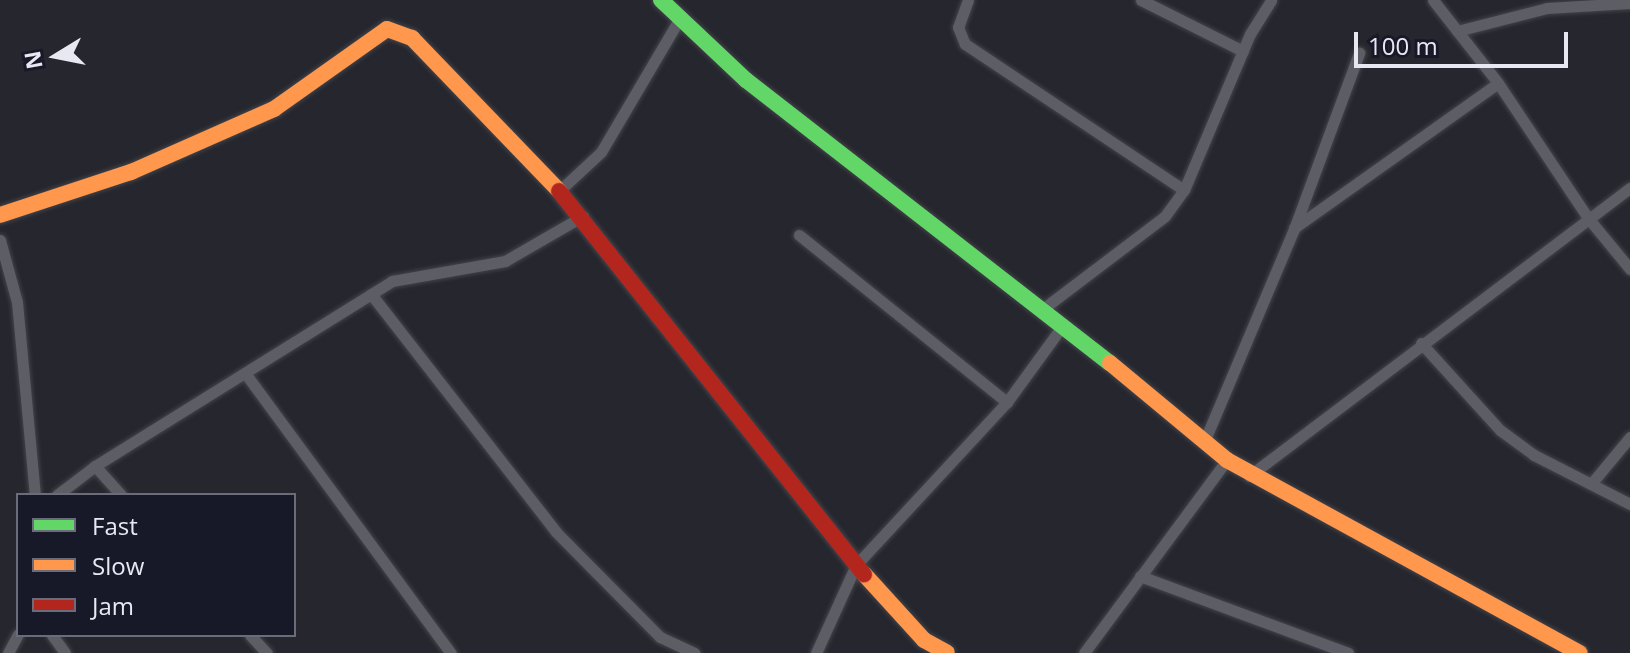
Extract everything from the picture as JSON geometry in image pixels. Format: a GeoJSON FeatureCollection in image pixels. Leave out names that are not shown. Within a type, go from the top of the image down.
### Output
{"type":"FeatureCollection","features":[{"type":"Feature","properties":{"kind":"street"},"geometry":{"type":"LineString","coordinates":[[661,0],[746,80],[1044,308],[1249,476],[1580,653]]}},
{"type":"Feature","properties":{"kind":"street"},"geometry":{"type":"LineString","coordinates":[[968,0],[958,27],[965,44],[1184,190]]}},
{"type":"Feature","properties":{"kind":"street"},"geometry":{"type":"LineString","coordinates":[[1141,0],[1243,51]]}},
{"type":"Feature","properties":{"kind":"street"},"geometry":{"type":"LineString","coordinates":[[1044,308],[1165,216],[1184,190],[1243,51],[1271,0]]}},
{"type":"Feature","properties":{"kind":"street"},"geometry":{"type":"LineString","coordinates":[[1433,0],[1498,83],[1588,218],[1630,269]]}},
{"type":"Feature","properties":{"kind":"street"},"geometry":{"type":"LineString","coordinates":[[1457,31],[1547,8],[1630,3]]}},
{"type":"Feature","properties":{"kind":"street"},"geometry":{"type":"LineString","coordinates":[[559,191],[601,152],[680,18]]}},
{"type":"Feature","properties":{"kind":"street"},"geometry":{"type":"LineString","coordinates":[[0,215],[131,172],[274,109],[387,29],[412,38],[583,216],[856,565],[924,640],[947,653]]}},
{"type":"Feature","properties":{"kind":"street"},"geometry":{"type":"LineString","coordinates":[[1204,442],[1294,229],[1359,53]]}},
{"type":"Feature","properties":{"kind":"street"},"geometry":{"type":"LineString","coordinates":[[1294,229],[1498,83]]}},
{"type":"Feature","properties":{"kind":"street"},"geometry":{"type":"LineString","coordinates":[[1249,476],[1630,188]]}},
{"type":"Feature","properties":{"kind":"street"},"geometry":{"type":"LineString","coordinates":[[60,493],[95,466],[392,281],[505,261],[583,216]]}},
{"type":"Feature","properties":{"kind":"street"},"geometry":{"type":"LineString","coordinates":[[799,235],[1007,402]]}},
{"type":"Feature","properties":{"kind":"street"},"geometry":{"type":"LineString","coordinates":[[0,240],[17,302],[35,493]]}},
{"type":"Feature","properties":{"kind":"street"},"geometry":{"type":"LineString","coordinates":[[371,294],[556,532],[660,637],[694,653]]}},
{"type":"Feature","properties":{"kind":"street"},"geometry":{"type":"LineString","coordinates":[[816,653],[856,565],[1007,402],[1063,325]]}},
{"type":"Feature","properties":{"kind":"street"},"geometry":{"type":"LineString","coordinates":[[1421,343],[1500,430],[1534,455],[1630,504]]}},
{"type":"Feature","properties":{"kind":"street"},"geometry":{"type":"LineString","coordinates":[[245,373],[451,653]]}},
{"type":"Feature","properties":{"kind":"street"},"geometry":{"type":"LineString","coordinates":[[1591,484],[1630,437]]}},
{"type":"Feature","properties":{"kind":"street"},"geometry":{"type":"LineString","coordinates":[[1084,653],[1227,460]]}},
{"type":"Feature","properties":{"kind":"street"},"geometry":{"type":"LineString","coordinates":[[95,466],[119,493]]}},
{"type":"Feature","properties":{"kind":"street"},"geometry":{"type":"LineString","coordinates":[[1140,576],[1348,653]]}},
{"type":"Feature","properties":{"kind":"street"},"geometry":{"type":"LineString","coordinates":[[252,637],[267,653]]}},
{"type":"Feature","properties":{"kind":"traffic: fast"},"geometry":{"type":"LineString","coordinates":[[661,0],[746,80],[1110,363]]}},
{"type":"Feature","properties":{"kind":"traffic: slow"},"geometry":{"type":"LineString","coordinates":[[0,215],[131,172],[274,109],[387,29],[412,38],[559,191]]}},
{"type":"Feature","properties":{"kind":"traffic: slow"},"geometry":{"type":"LineString","coordinates":[[1110,363],[1227,460],[1580,653]]}},
{"type":"Feature","properties":{"kind":"traffic: slow"},"geometry":{"type":"LineString","coordinates":[[864,574],[924,640],[947,653]]}},
{"type":"Feature","properties":{"kind":"traffic: jam"},"geometry":{"type":"LineString","coordinates":[[559,191],[864,574]]}}]}
